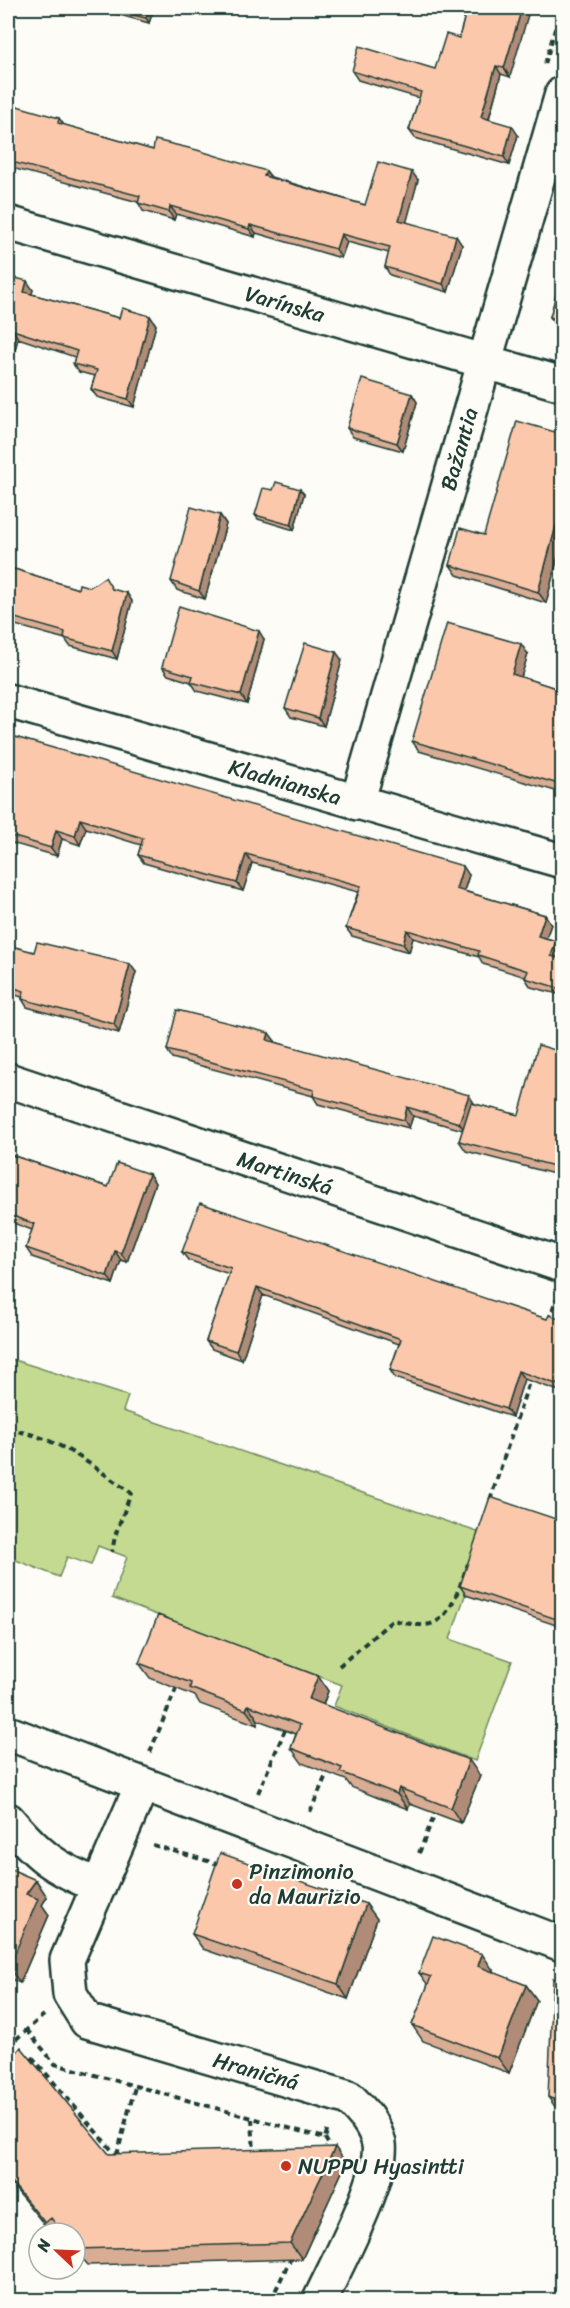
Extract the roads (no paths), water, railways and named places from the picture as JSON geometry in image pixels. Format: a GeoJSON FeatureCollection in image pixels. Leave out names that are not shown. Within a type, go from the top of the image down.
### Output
{"type":"FeatureCollection","features":[{"type":"Feature","properties":{"kind":"street","name":"Bažantia"},"geometry":{"type":"LineString","coordinates":[[357,803],[562,94]]}},
{"type":"Feature","properties":{"kind":"street","name":"Varínska"},"geometry":{"type":"LineString","coordinates":[[8,223],[562,384]]}},
{"type":"Feature","properties":{"kind":"street","name":"Kladnianska"},"geometry":{"type":"LineString","coordinates":[[8,701],[562,861]]}},
{"type":"Feature","properties":{"kind":"street","name":"Martinská"},"geometry":{"type":"LineString","coordinates":[[8,1080],[560,1279]]}},
{"type":"Feature","properties":{"kind":"street"},"geometry":{"type":"LineString","coordinates":[[8,1733],[146,1770],[562,1944]]}},
{"type":"Feature","properties":{"kind":"street","name":"Hraničná"},"geometry":{"type":"LineString","coordinates":[[146,1770],[67,1960],[70,1994],[87,2021],[349,2098],[368,2117],[379,2145],[377,2172],[320,2301]]}},
{"type":"Feature","properties":{"kind":"street"},"geometry":{"type":"LineString","coordinates":[[8,1820],[35,1852],[62,1870],[99,1886]]}},
{"type":"Feature","properties":{"kind":"place","name":"Pinzimonio da Maurizio"},"geometry":{"type":"Point","coordinates":[237,1884]}},
{"type":"Feature","properties":{"kind":"place","name":"NUPPU Hyasintti"},"geometry":{"type":"Point","coordinates":[286,2166]}}]}
